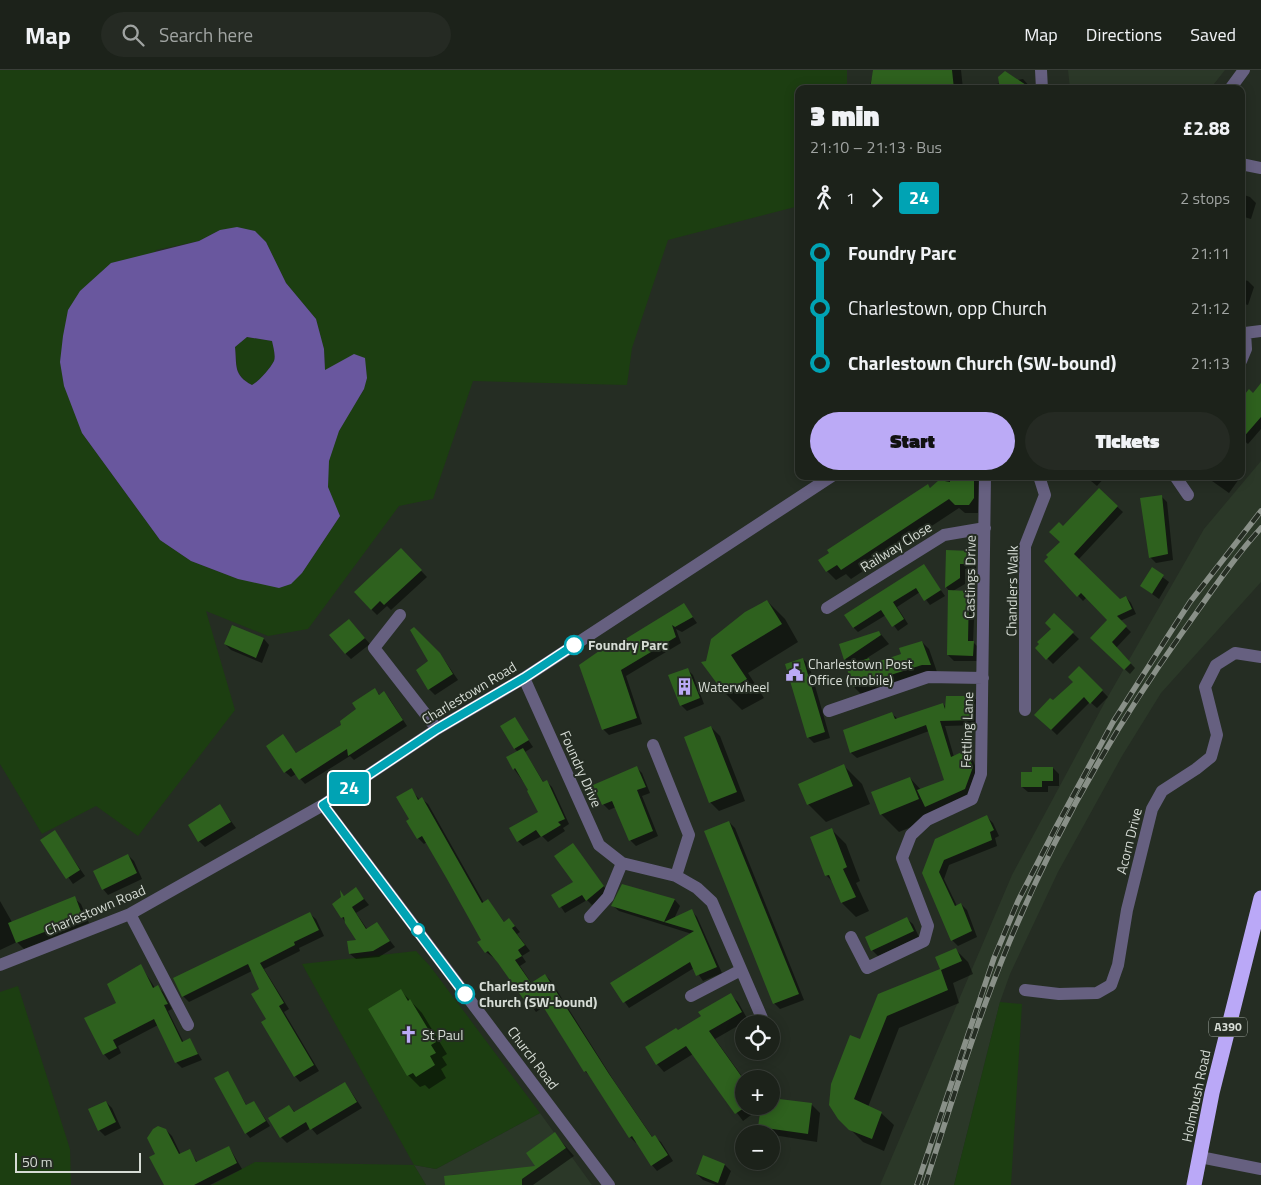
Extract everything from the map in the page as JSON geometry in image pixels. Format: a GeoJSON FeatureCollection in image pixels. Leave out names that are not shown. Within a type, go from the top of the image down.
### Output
{"type":"FeatureCollection","features":[{"type":"Feature","properties":{"kind":"highway","name":"Holmbush Road"},"geometry":{"type":"LineString","coordinates":[[1194,1185],[1212,1093],[1261,898]]}},
{"type":"Feature","properties":{"kind":"street"},"geometry":{"type":"LineString","coordinates":[[1041,70],[1042,85]]}},
{"type":"Feature","properties":{"kind":"street"},"geometry":{"type":"LineString","coordinates":[[1233,85],[1244,70]]}},
{"type":"Feature","properties":{"kind":"street"},"geometry":{"type":"LineString","coordinates":[[1245,165],[1261,168]]}},
{"type":"Feature","properties":{"kind":"street"},"geometry":{"type":"LineString","coordinates":[[1245,351],[1245,333],[1261,331]]}},
{"type":"Feature","properties":{"kind":"street","name":"Charlestown Road"},"geometry":{"type":"LineString","coordinates":[[0,965],[130,914],[323,805],[437,729],[524,678],[826,480]]}},
{"type":"Feature","properties":{"kind":"street","name":"Castings Drive"},"geometry":{"type":"LineString","coordinates":[[983,678],[985,480]]}},
{"type":"Feature","properties":{"kind":"street","name":"Chandlers Walk"},"geometry":{"type":"LineString","coordinates":[[1025,710],[1025,546],[1045,495],[1040,480]]}},
{"type":"Feature","properties":{"kind":"street"},"geometry":{"type":"LineString","coordinates":[[1178,480],[1188,495]]}},
{"type":"Feature","properties":{"kind":"street","name":"Railway Close"},"geometry":{"type":"LineString","coordinates":[[828,608],[944,535],[985,528]]}},
{"type":"Feature","properties":{"kind":"street"},"geometry":{"type":"LineString","coordinates":[[400,615],[374,648],[437,729]]}},
{"type":"Feature","properties":{"kind":"street","name":"Acorn Drive"},"geometry":{"type":"LineString","coordinates":[[1025,990],[1059,994],[1097,992],[1111,985],[1118,965],[1127,910],[1152,810],[1162,791],[1196,770],[1211,758],[1218,735],[1205,687],[1216,665],[1234,653],[1261,657]]}},
{"type":"Feature","properties":{"kind":"street"},"geometry":{"type":"LineString","coordinates":[[829,711],[928,677],[983,678]]}},
{"type":"Feature","properties":{"kind":"street","name":"Foundry Drive"},"geometry":{"type":"LineString","coordinates":[[524,678],[599,845],[622,863],[676,876],[697,888],[712,902],[761,1015]]}},
{"type":"Feature","properties":{"kind":"street","name":"Fettling Lane"},"geometry":{"type":"LineString","coordinates":[[851,937],[867,968],[924,942],[928,926],[902,858],[911,835],[927,820],[972,799],[980,774],[983,678]]}},
{"type":"Feature","properties":{"kind":"street"},"geometry":{"type":"LineString","coordinates":[[653,745],[689,835],[676,876]]}},
{"type":"Feature","properties":{"kind":"street","name":"Church Road"},"geometry":{"type":"LineString","coordinates":[[323,805],[609,1185]]}},
{"type":"Feature","properties":{"kind":"street"},"geometry":{"type":"LineString","coordinates":[[590,917],[608,896],[622,863]]}},
{"type":"Feature","properties":{"kind":"street"},"geometry":{"type":"LineString","coordinates":[[130,914],[188,1025]]}},
{"type":"Feature","properties":{"kind":"street"},"geometry":{"type":"LineString","coordinates":[[691,996],[741,970]]}},
{"type":"Feature","properties":{"kind":"street"},"geometry":{"type":"LineString","coordinates":[[1200,1157],[1261,1169]]}},
{"type":"Feature","properties":{"kind":"shaded area"},"geometry":{"type":"Polygon","coordinates":[[[1068,70],[1225,70],[1213,85],[1070,85],[1068,70]]]}},
{"type":"Feature","properties":{"kind":"shaded area"},"geometry":{"type":"Polygon","coordinates":[[[237,227],[255,231],[266,242],[286,283],[316,319],[324,349],[325,370],[354,354],[365,358],[367,378],[364,389],[339,431],[329,461],[328,487],[340,516],[302,573],[291,584],[279,588],[238,579],[191,561],[160,540],[82,433],[64,386],[60,362],[68,310],[80,291],[111,263],[199,241],[220,230],[237,227]],[[247,337],[235,347],[236,365],[239,374],[252,385],[270,368],[275,359],[272,341],[247,337]]]}},
{"type":"Feature","properties":{"kind":"shaded area"},"geometry":{"type":"Polygon","coordinates":[[[1261,461],[1261,582],[1161,693],[1122,756],[1058,872],[1010,974],[1000,1002],[954,1185],[880,1185],[1012,875],[1106,700],[1204,529],[1261,461]]]}},
{"type":"Feature","properties":{"kind":"shaded area"},"geometry":{"type":"Polygon","coordinates":[[[540,1113],[592,1185],[522,1185],[520,1168],[452,1175],[453,1185],[426,1185],[414,1165],[436,1169],[540,1113]]]}},
{"type":"Feature","properties":{"kind":"green space"},"geometry":{"type":"Polygon","coordinates":[[[0,70],[847,70],[847,85],[795,85],[795,207],[668,240],[632,348],[627,385],[473,381],[433,499],[399,506],[308,629],[268,636],[206,611],[235,710],[138,836],[96,806],[42,834],[0,764],[0,70]],[[220,230],[199,241],[156,250],[82,433],[160,540],[191,561],[238,579],[302,573],[340,516],[328,487],[328,462],[343,423],[364,390],[325,371],[324,349],[316,319],[286,283],[266,242],[220,230]]]}},
{"type":"Feature","properties":{"kind":"green space"},"geometry":{"type":"Polygon","coordinates":[[[247,337],[272,341],[275,354],[275,359],[270,368],[252,385],[239,373],[235,347],[247,337]]]}},
{"type":"Feature","properties":{"kind":"green space"},"geometry":{"type":"Polygon","coordinates":[[[416,951],[430,966],[540,1113],[436,1169],[414,1165],[302,964],[416,951]]]}},
{"type":"Feature","properties":{"kind":"green space"},"geometry":{"type":"Polygon","coordinates":[[[18,986],[70,1149],[71,1185],[0,1185],[0,992],[18,986]]]}},
{"type":"Feature","properties":{"kind":"green space"},"geometry":{"type":"Polygon","coordinates":[[[1000,1002],[1022,1004],[1011,1185],[954,1185],[1000,1002]]]}},
{"type":"Feature","properties":{"kind":"green space"},"geometry":{"type":"Polygon","coordinates":[[[255,1162],[414,1165],[426,1185],[212,1185],[255,1162]]]}},
{"type":"Feature","properties":{"kind":"building"},"geometry":{"type":"Polygon","coordinates":[[[873,70],[952,70],[954,85],[871,85],[873,70]]]}},
{"type":"Feature","properties":{"kind":"building"},"geometry":{"type":"Polygon","coordinates":[[[1005,71],[1026,85],[999,85],[998,77],[1005,71]]]}},
{"type":"Feature","properties":{"kind":"building"},"geometry":{"type":"Polygon","coordinates":[[[1261,383],[1261,417],[1245,435],[1245,394],[1249,389],[1253,393],[1261,383]]]}},
{"type":"Feature","properties":{"kind":"building"},"geometry":{"type":"Polygon","coordinates":[[[939,480],[950,482],[950,480],[974,480],[974,498],[969,505],[955,505],[949,499],[841,570],[837,565],[826,572],[818,560],[829,553],[827,550],[928,484],[930,488],[939,480]]]}},
{"type":"Feature","properties":{"kind":"building"},"geometry":{"type":"Polygon","coordinates":[[[1099,488],[1118,506],[1074,554],[1120,599],[1126,596],[1132,609],[1117,616],[1127,626],[1112,642],[1131,663],[1124,670],[1090,638],[1107,620],[1081,593],[1077,597],[1044,561],[1048,557],[1046,555],[1060,542],[1049,532],[1059,522],[1063,526],[1099,488]]]}},
{"type":"Feature","properties":{"kind":"building"},"geometry":{"type":"Polygon","coordinates":[[[1162,495],[1168,554],[1149,558],[1140,498],[1162,495]]]}},
{"type":"Feature","properties":{"kind":"building"},"geometry":{"type":"Polygon","coordinates":[[[401,548],[422,570],[384,605],[380,601],[371,610],[354,592],[401,548]]]}},
{"type":"Feature","properties":{"kind":"building"},"geometry":{"type":"Polygon","coordinates":[[[946,550],[971,551],[971,564],[960,564],[960,578],[945,588],[946,550]]]}},
{"type":"Feature","properties":{"kind":"building"},"geometry":{"type":"Polygon","coordinates":[[[924,564],[941,590],[924,601],[916,588],[893,602],[904,619],[892,627],[881,610],[853,628],[844,615],[924,564]]]}},
{"type":"Feature","properties":{"kind":"building"},"geometry":{"type":"Polygon","coordinates":[[[1152,567],[1164,575],[1152,594],[1140,586],[1152,567]]]}},
{"type":"Feature","properties":{"kind":"building"},"geometry":{"type":"Polygon","coordinates":[[[948,590],[969,591],[968,641],[974,641],[973,656],[947,655],[948,590]]]}},
{"type":"Feature","properties":{"kind":"building"},"geometry":{"type":"Polygon","coordinates":[[[767,600],[782,624],[731,655],[747,679],[724,693],[701,662],[706,661],[711,639],[745,612],[767,600]]]}},
{"type":"Feature","properties":{"kind":"building"},"geometry":{"type":"Polygon","coordinates":[[[684,603],[693,617],[675,627],[672,625],[676,637],[621,670],[637,718],[602,730],[579,665],[612,642],[614,646],[684,603]]]}},
{"type":"Feature","properties":{"kind":"building"},"geometry":{"type":"Polygon","coordinates":[[[1054,613],[1074,632],[1046,660],[1035,648],[1039,644],[1037,642],[1051,629],[1045,623],[1054,613]]]}},
{"type":"Feature","properties":{"kind":"building"},"geometry":{"type":"Polygon","coordinates":[[[349,619],[365,638],[345,654],[329,635],[349,619]]]}},
{"type":"Feature","properties":{"kind":"building"},"geometry":{"type":"Polygon","coordinates":[[[232,625],[264,638],[256,658],[224,644],[232,625]]]}},
{"type":"Feature","properties":{"kind":"building"},"geometry":{"type":"Polygon","coordinates":[[[414,627],[440,653],[453,674],[428,690],[416,670],[428,661],[410,630],[414,627]]]}},
{"type":"Feature","properties":{"kind":"building"},"geometry":{"type":"Polygon","coordinates":[[[879,631],[881,635],[844,660],[839,644],[879,631]]]}},
{"type":"Feature","properties":{"kind":"building"},"geometry":{"type":"Polygon","coordinates":[[[922,641],[931,665],[922,665],[853,687],[846,666],[869,658],[871,664],[901,654],[899,648],[922,641]]]}},
{"type":"Feature","properties":{"kind":"building"},"geometry":{"type":"Polygon","coordinates":[[[803,658],[825,732],[807,738],[785,664],[803,658]]]}},
{"type":"Feature","properties":{"kind":"building"},"geometry":{"type":"Polygon","coordinates":[[[1079,666],[1103,690],[1090,704],[1084,697],[1051,730],[1034,715],[1050,698],[1053,700],[1073,682],[1068,677],[1079,666]]]}},
{"type":"Feature","properties":{"kind":"building","name":"Waterwheel"},"geometry":{"type":"Polygon","coordinates":[[[688,668],[700,698],[680,706],[668,675],[688,668]]]}},
{"type":"Feature","properties":{"kind":"building"},"geometry":{"type":"Polygon","coordinates":[[[375,688],[379,695],[384,691],[403,720],[348,756],[347,749],[299,780],[291,768],[284,773],[266,746],[283,734],[296,753],[341,725],[340,721],[356,709],[352,703],[375,688]]]}},
{"type":"Feature","properties":{"kind":"building"},"geometry":{"type":"Polygon","coordinates":[[[946,696],[974,696],[974,720],[940,721],[951,757],[966,750],[973,767],[965,789],[925,807],[917,790],[944,780],[926,725],[850,753],[843,730],[892,712],[895,719],[943,703],[945,709],[946,696]]]}},
{"type":"Feature","properties":{"kind":"building"},"geometry":{"type":"Polygon","coordinates":[[[515,717],[529,740],[514,749],[500,726],[515,717]]]}},
{"type":"Feature","properties":{"kind":"building"},"geometry":{"type":"Polygon","coordinates":[[[711,726],[737,792],[709,803],[684,737],[711,726]]]}},
{"type":"Feature","properties":{"kind":"building"},"geometry":{"type":"Polygon","coordinates":[[[523,748],[543,782],[547,780],[565,819],[558,822],[561,825],[541,837],[536,830],[517,842],[509,828],[538,812],[528,790],[506,757],[523,748]]]}},
{"type":"Feature","properties":{"kind":"building"},"geometry":{"type":"Polygon","coordinates":[[[844,764],[853,786],[807,805],[798,784],[844,764]]]}},
{"type":"Feature","properties":{"kind":"building"},"geometry":{"type":"Polygon","coordinates":[[[637,766],[646,787],[637,790],[653,831],[629,841],[612,801],[602,805],[593,785],[637,766]]]}},
{"type":"Feature","properties":{"kind":"building"},"geometry":{"type":"Polygon","coordinates":[[[1032,767],[1053,767],[1053,781],[1042,781],[1042,787],[1021,787],[1021,772],[1032,772],[1032,767]]]}},
{"type":"Feature","properties":{"kind":"building"},"geometry":{"type":"Polygon","coordinates":[[[910,777],[919,799],[880,815],[871,792],[910,777]]]}},
{"type":"Feature","properties":{"kind":"building"},"geometry":{"type":"Polygon","coordinates":[[[412,788],[418,800],[422,797],[482,903],[488,899],[504,922],[509,918],[515,926],[512,928],[525,945],[518,950],[522,956],[515,960],[531,983],[545,974],[609,1074],[652,1137],[655,1135],[668,1155],[651,1166],[632,1136],[629,1138],[586,1071],[584,1072],[539,1000],[529,1007],[498,963],[488,951],[485,953],[477,942],[481,940],[422,836],[417,839],[406,821],[409,819],[396,797],[412,788]]]}},
{"type":"Feature","properties":{"kind":"building"},"geometry":{"type":"Polygon","coordinates":[[[220,804],[231,822],[198,842],[188,825],[220,804]]]}},
{"type":"Feature","properties":{"kind":"building"},"geometry":{"type":"Polygon","coordinates":[[[987,815],[994,830],[990,832],[992,840],[944,860],[939,872],[955,906],[961,903],[972,931],[951,941],[922,873],[935,839],[987,815]]]}},
{"type":"Feature","properties":{"kind":"building"},"geometry":{"type":"Polygon","coordinates":[[[729,821],[799,994],[773,1004],[704,831],[729,821]]]}},
{"type":"Feature","properties":{"kind":"building"},"geometry":{"type":"Polygon","coordinates":[[[832,828],[847,867],[843,869],[856,897],[841,903],[829,875],[825,876],[810,837],[832,828]]]}},
{"type":"Feature","properties":{"kind":"building"},"geometry":{"type":"Polygon","coordinates":[[[55,830],[80,870],[66,879],[40,840],[55,830]]]}},
{"type":"Feature","properties":{"kind":"building"},"geometry":{"type":"Polygon","coordinates":[[[573,843],[604,886],[586,901],[582,895],[559,908],[551,895],[573,882],[554,856],[573,843]]]}},
{"type":"Feature","properties":{"kind":"building"},"geometry":{"type":"Polygon","coordinates":[[[128,854],[137,873],[102,890],[93,871],[128,854]]]}},
{"type":"Feature","properties":{"kind":"building"},"geometry":{"type":"Polygon","coordinates":[[[622,884],[675,899],[664,922],[611,906],[622,884]]]}},
{"type":"Feature","properties":{"kind":"building"},"geometry":{"type":"Polygon","coordinates":[[[356,887],[364,899],[352,907],[366,929],[377,922],[390,941],[373,951],[349,954],[347,941],[356,940],[345,923],[344,917],[341,918],[332,904],[341,897],[340,890],[344,896],[356,887]]]}},
{"type":"Feature","properties":{"kind":"building"},"geometry":{"type":"Polygon","coordinates":[[[75,896],[83,917],[16,943],[8,923],[75,896]]]}},
{"type":"Feature","properties":{"kind":"building"},"geometry":{"type":"Polygon","coordinates":[[[692,909],[717,967],[696,976],[690,962],[623,1003],[610,983],[694,931],[664,922],[692,909]]]}},
{"type":"Feature","properties":{"kind":"building"},"geometry":{"type":"Polygon","coordinates":[[[310,912],[319,930],[294,942],[295,945],[260,963],[284,1003],[279,1006],[314,1065],[294,1077],[261,1022],[266,1019],[251,994],[259,989],[248,964],[182,997],[173,978],[310,912]]]}},
{"type":"Feature","properties":{"kind":"building"},"geometry":{"type":"Polygon","coordinates":[[[907,917],[914,931],[871,951],[865,937],[907,917]]]}},
{"type":"Feature","properties":{"kind":"building"},"geometry":{"type":"Polygon","coordinates":[[[956,948],[962,961],[941,970],[948,990],[887,1016],[854,1099],[882,1112],[872,1139],[849,1130],[838,1119],[829,1105],[831,1084],[850,1035],[860,1039],[878,994],[940,969],[935,957],[956,948]]]}},
{"type":"Feature","properties":{"kind":"building"},"geometry":{"type":"Polygon","coordinates":[[[141,964],[153,988],[158,985],[168,1004],[164,1005],[182,1042],[190,1038],[198,1054],[175,1063],[154,1019],[113,1040],[117,1048],[103,1055],[84,1018],[116,1003],[107,984],[141,964]]]}},
{"type":"Feature","properties":{"kind":"building","name":"St Paul"},"geometry":{"type":"Polygon","coordinates":[[[401,989],[408,1001],[410,999],[436,1042],[431,1045],[436,1053],[430,1056],[435,1065],[416,1077],[413,1073],[407,1076],[368,1009],[401,989]]]}},
{"type":"Feature","properties":{"kind":"building"},"geometry":{"type":"Polygon","coordinates":[[[731,993],[742,1012],[709,1031],[737,1070],[735,1070],[735,1114],[686,1046],[656,1065],[645,1047],[676,1028],[678,1030],[701,1016],[698,1012],[731,993]]]}},
{"type":"Feature","properties":{"kind":"building"},"geometry":{"type":"Polygon","coordinates":[[[228,1071],[246,1105],[254,1101],[266,1121],[245,1134],[214,1078],[228,1071]]]}},
{"type":"Feature","properties":{"kind":"building"},"geometry":{"type":"Polygon","coordinates":[[[345,1082],[357,1102],[310,1130],[306,1122],[280,1138],[268,1118],[289,1105],[294,1112],[345,1082]]]}},
{"type":"Feature","properties":{"kind":"building"},"geometry":{"type":"Polygon","coordinates":[[[780,1099],[812,1103],[808,1134],[780,1130],[780,1125],[758,1125],[760,1115],[780,1115],[780,1099]]]}},
{"type":"Feature","properties":{"kind":"building"},"geometry":{"type":"Polygon","coordinates":[[[106,1101],[116,1122],[98,1131],[88,1109],[106,1101]]]}},
{"type":"Feature","properties":{"kind":"building"},"geometry":{"type":"Polygon","coordinates":[[[158,1126],[166,1129],[179,1154],[190,1149],[196,1162],[229,1146],[237,1163],[194,1185],[164,1185],[149,1157],[155,1154],[147,1138],[153,1129],[158,1126]]]}},
{"type":"Feature","properties":{"kind":"building"},"geometry":{"type":"Polygon","coordinates":[[[555,1132],[566,1148],[522,1179],[522,1185],[445,1185],[444,1176],[535,1166],[526,1153],[555,1132]]]}},
{"type":"Feature","properties":{"kind":"building"},"geometry":{"type":"Polygon","coordinates":[[[703,1155],[725,1164],[718,1183],[696,1174],[703,1155]]]}},
{"type":"Feature","properties":{"kind":"railway"},"geometry":{"type":"LineString","coordinates":[[917,1185],[994,958],[1018,901],[1113,722],[1190,602],[1261,511]]}},
{"type":"Feature","properties":{"kind":"railway"},"geometry":{"type":"LineString","coordinates":[[925,1185],[991,987],[1020,917],[1060,833],[1082,791],[1155,671],[1220,579],[1261,528]]}},
{"type":"Feature","properties":{"kind":"bus line","name":"24"},"geometry":{"type":"LineString","coordinates":[[465,994],[323,805],[437,729],[524,678],[574,645]]}},
{"type":"Feature","properties":{"kind":"place","name":"Foundry Parc"},"geometry":{"type":"Point","coordinates":[574,645]}},
{"type":"Feature","properties":{"kind":"place","name":"Charlestown Post Office (mobile)"},"geometry":{"type":"Point","coordinates":[794,672]}},
{"type":"Feature","properties":{"kind":"place","name":"Waterwheel"},"geometry":{"type":"Point","coordinates":[684,687]}},
{"type":"Feature","properties":{"kind":"place","name":"Charlestown Church (SW-bound)"},"geometry":{"type":"Point","coordinates":[465,994]}},
{"type":"Feature","properties":{"kind":"place","name":"St Paul"},"geometry":{"type":"Point","coordinates":[408,1035]}}]}
